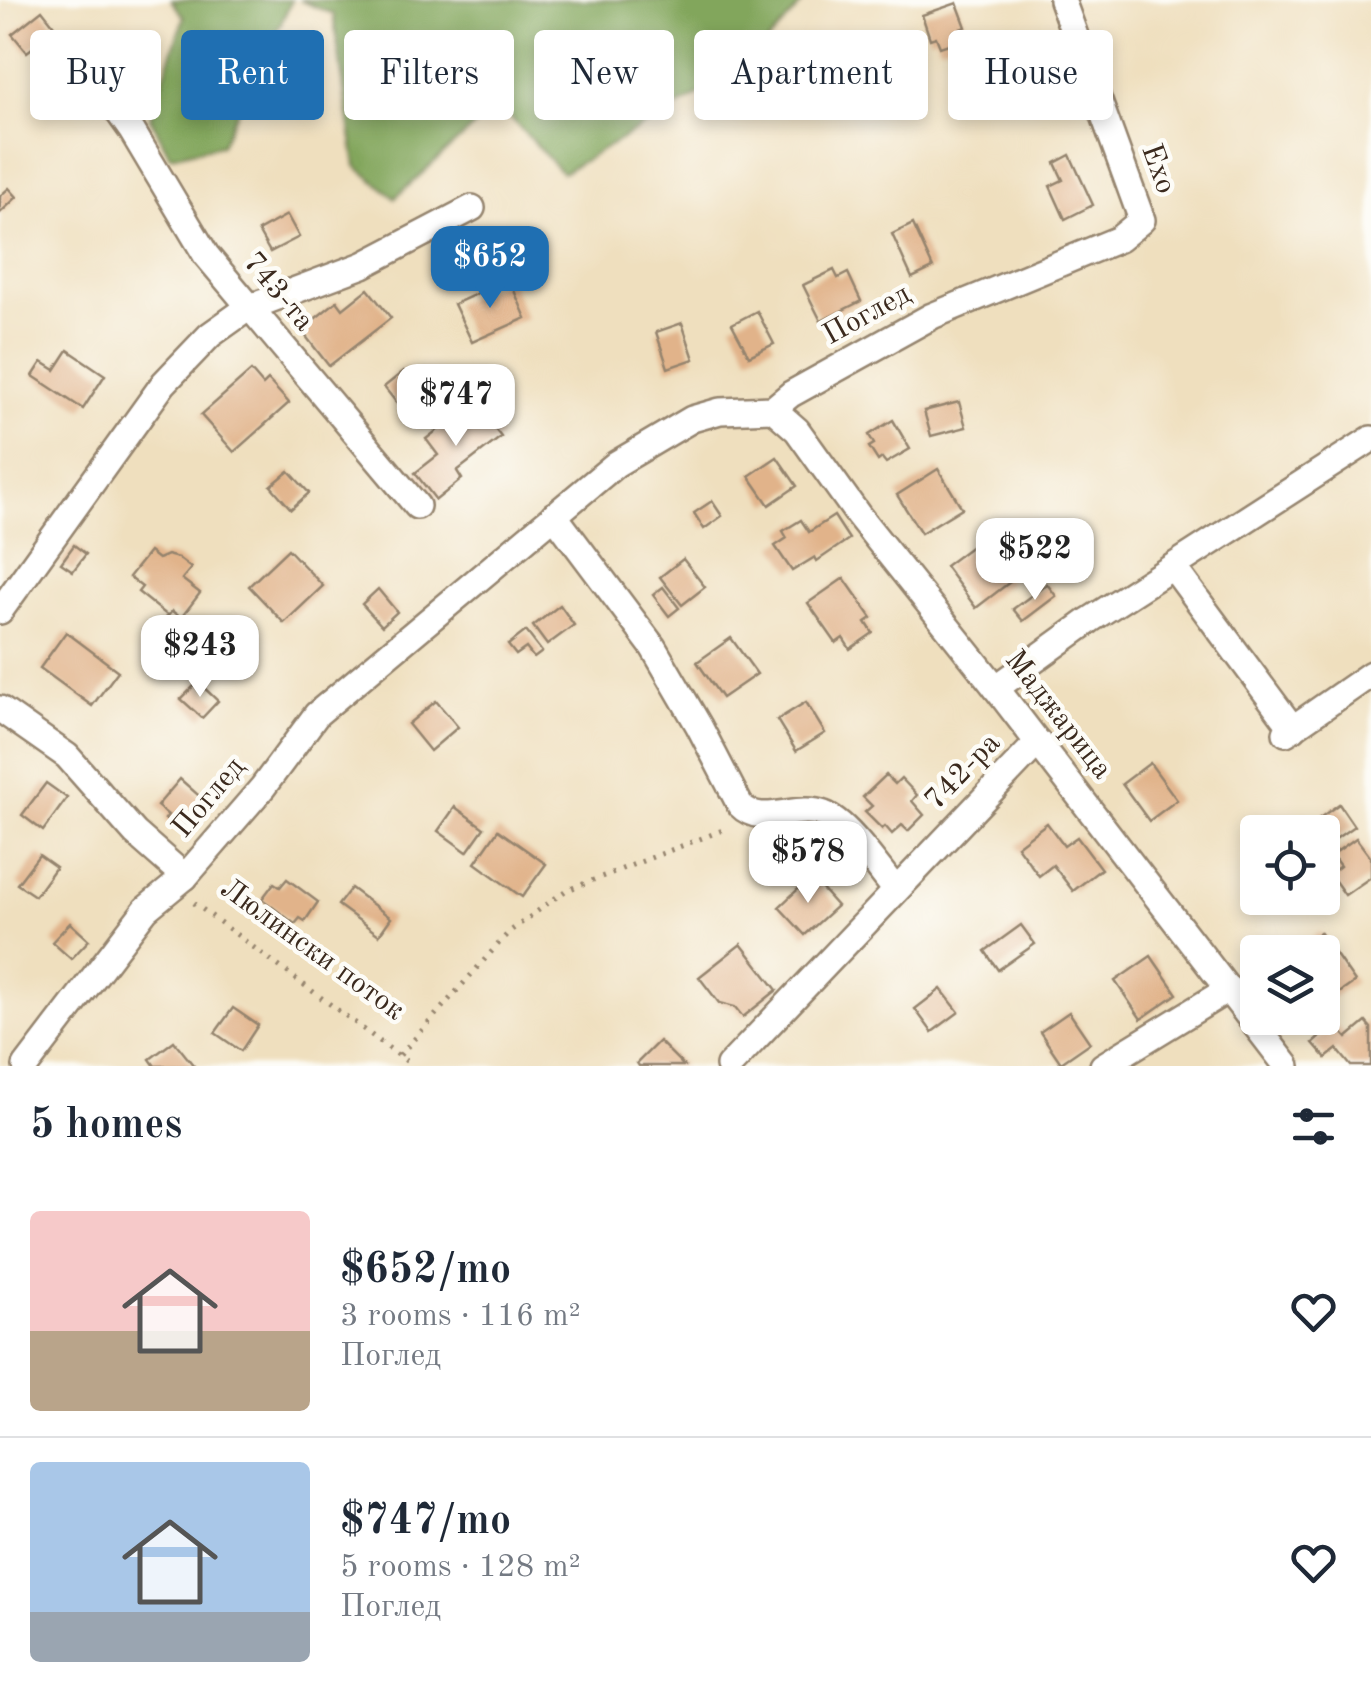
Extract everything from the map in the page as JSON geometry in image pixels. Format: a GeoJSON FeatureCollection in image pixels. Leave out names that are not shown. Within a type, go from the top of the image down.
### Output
{"type":"FeatureCollection","features":[{"type":"Feature","properties":{"kind":"street","name":"Ехо"},"geometry":{"type":"LineString","coordinates":[[1062,0],[1142,220],[1119,239]]}},
{"type":"Feature","properties":{"kind":"street","name":"743-та"},"geometry":{"type":"LineString","coordinates":[[124,120],[187,228],[248,308],[418,506]]}},
{"type":"Feature","properties":{"kind":"street"},"geometry":{"type":"LineString","coordinates":[[0,610],[174,372],[210,335],[248,308],[362,265],[472,208]]}},
{"type":"Feature","properties":{"kind":"street","name":"Поглед"},"geometry":{"type":"LineString","coordinates":[[26,1066],[146,909],[178,882],[263,787],[317,714],[616,464],[692,419],[720,411],[772,409],[791,394],[932,316],[1119,239]]}},
{"type":"Feature","properties":{"kind":"street","name":"Маджарица"},"geometry":{"type":"LineString","coordinates":[[772,409],[797,430],[858,515],[1287,1066]]}},
{"type":"Feature","properties":{"kind":"street"},"geometry":{"type":"LineString","coordinates":[[996,688],[1090,620],[1371,439]]}},
{"type":"Feature","properties":{"kind":"street"},"geometry":{"type":"LineString","coordinates":[[554,516],[653,648],[699,726],[733,797],[746,812],[759,816],[802,810],[824,814],[838,823],[895,889]]}},
{"type":"Feature","properties":{"kind":"street"},"geometry":{"type":"LineString","coordinates":[[1173,567],[1290,731],[1371,674]]}},
{"type":"Feature","properties":{"kind":"street","name":"Люлински поток"},"geometry":{"type":"LineString","coordinates":[[0,709],[67,756],[178,882]]}},
{"type":"Feature","properties":{"kind":"street","name":"742-ра"},"geometry":{"type":"LineString","coordinates":[[728,1066],[1038,742]]}},
{"type":"Feature","properties":{"kind":"street"},"geometry":{"type":"LineString","coordinates":[[1103,1066],[1230,989]]}},
{"type":"Feature","properties":{"kind":"path"},"geometry":{"type":"LineString","coordinates":[[400,1055],[510,932],[564,891],[759,816]]}},
{"type":"Feature","properties":{"kind":"path","name":"Люлински поток"},"geometry":{"type":"LineString","coordinates":[[178,882],[413,1066]]}},
{"type":"Feature","properties":{"kind":"green space"},"geometry":{"type":"Polygon","coordinates":[[[171,0],[292,0],[277,30],[181,30],[181,120],[233,120],[221,145],[170,156],[152,120],[161,120],[161,85],[184,17],[171,0]]]}},
{"type":"Feature","properties":{"kind":"green space"},"geometry":{"type":"Polygon","coordinates":[[[299,0],[805,0],[779,30],[694,30],[694,97],[674,109],[674,30],[534,30],[534,120],[654,120],[562,173],[513,120],[514,30],[344,30],[344,87],[333,14],[299,0]]]}},
{"type":"Feature","properties":{"kind":"green space"},"geometry":{"type":"Polygon","coordinates":[[[349,120],[480,120],[395,198],[356,166],[349,120]]]}},
{"type":"Feature","properties":{"kind":"building"},"geometry":{"type":"Polygon","coordinates":[[[957,3],[966,27],[948,30],[948,44],[940,47],[936,37],[930,39],[922,15],[957,3]]]}},
{"type":"Feature","properties":{"kind":"building"},"geometry":{"type":"Polygon","coordinates":[[[42,10],[57,29],[30,30],[27,52],[12,34],[42,10]]]}},
{"type":"Feature","properties":{"kind":"building"},"geometry":{"type":"Polygon","coordinates":[[[1070,155],[1093,205],[1065,219],[1050,186],[1063,180],[1055,163],[1070,155]]]}},
{"type":"Feature","properties":{"kind":"building"},"geometry":{"type":"Polygon","coordinates":[[[9,188],[17,197],[0,213],[0,196],[9,188]]]}},
{"type":"Feature","properties":{"kind":"building"},"geometry":{"type":"Polygon","coordinates":[[[287,215],[299,237],[270,252],[258,231],[287,215]]]}},
{"type":"Feature","properties":{"kind":"building"},"geometry":{"type":"Polygon","coordinates":[[[913,224],[933,268],[912,278],[892,234],[913,224]]]}},
{"type":"Feature","properties":{"kind":"building"},"geometry":{"type":"Polygon","coordinates":[[[834,270],[838,278],[848,273],[861,301],[821,321],[803,285],[834,270]]]}},
{"type":"Feature","properties":{"kind":"building"},"geometry":{"type":"Polygon","coordinates":[[[509,279],[526,318],[472,342],[454,304],[509,279]]]}},
{"type":"Feature","properties":{"kind":"building"},"geometry":{"type":"Polygon","coordinates":[[[368,289],[391,318],[329,366],[301,330],[337,301],[343,309],[368,289]]]}},
{"type":"Feature","properties":{"kind":"building"},"geometry":{"type":"Polygon","coordinates":[[[757,311],[774,344],[749,356],[732,324],[757,311]]]}},
{"type":"Feature","properties":{"kind":"building"},"geometry":{"type":"Polygon","coordinates":[[[682,323],[694,359],[668,368],[656,332],[682,323]]]}},
{"type":"Feature","properties":{"kind":"building"},"geometry":{"type":"Polygon","coordinates":[[[68,350],[105,375],[83,409],[33,376],[42,362],[55,370],[68,350]]]}},
{"type":"Feature","properties":{"kind":"building"},"geometry":{"type":"Polygon","coordinates":[[[251,371],[263,385],[268,380],[289,403],[234,452],[201,415],[251,371]]]}},
{"type":"Feature","properties":{"kind":"building"},"geometry":{"type":"Polygon","coordinates":[[[404,371],[420,391],[400,407],[384,387],[404,371]]]}},
{"type":"Feature","properties":{"kind":"building"},"geometry":{"type":"Polygon","coordinates":[[[474,402],[501,437],[457,471],[462,479],[436,500],[415,473],[438,455],[426,439],[474,402]]]}},
{"type":"Feature","properties":{"kind":"building"},"geometry":{"type":"Polygon","coordinates":[[[959,402],[966,427],[931,436],[924,411],[959,402]]]}},
{"type":"Feature","properties":{"kind":"building"},"geometry":{"type":"Polygon","coordinates":[[[893,420],[910,449],[886,463],[882,458],[878,461],[869,447],[874,444],[869,435],[893,420]]]}},
{"type":"Feature","properties":{"kind":"building"},"geometry":{"type":"Polygon","coordinates":[[[777,457],[797,486],[769,505],[749,476],[777,457]]]}},
{"type":"Feature","properties":{"kind":"building"},"geometry":{"type":"Polygon","coordinates":[[[938,469],[962,508],[921,533],[897,495],[938,469]]]}},
{"type":"Feature","properties":{"kind":"building"},"geometry":{"type":"Polygon","coordinates":[[[289,471],[309,493],[291,509],[271,486],[289,471]]]}},
{"type":"Feature","properties":{"kind":"building"},"geometry":{"type":"Polygon","coordinates":[[[712,501],[722,516],[704,529],[694,513],[712,501]]]}},
{"type":"Feature","properties":{"kind":"building"},"geometry":{"type":"Polygon","coordinates":[[[834,516],[849,539],[817,561],[815,557],[792,571],[775,546],[787,538],[783,531],[801,520],[809,532],[834,516]]]}},
{"type":"Feature","properties":{"kind":"building"},"geometry":{"type":"Polygon","coordinates":[[[980,540],[1010,582],[976,608],[945,566],[980,540]]]}},
{"type":"Feature","properties":{"kind":"building"},"geometry":{"type":"Polygon","coordinates":[[[74,545],[86,554],[73,571],[61,563],[74,545]]]}},
{"type":"Feature","properties":{"kind":"building"},"geometry":{"type":"Polygon","coordinates":[[[288,549],[323,586],[284,623],[249,586],[288,549]]]}},
{"type":"Feature","properties":{"kind":"building"},"geometry":{"type":"Polygon","coordinates":[[[149,552],[158,559],[167,555],[178,558],[191,568],[182,579],[200,593],[181,618],[172,611],[168,616],[138,592],[142,587],[129,577],[149,552]]]}},
{"type":"Feature","properties":{"kind":"building"},"geometry":{"type":"Polygon","coordinates":[[[683,559],[705,587],[682,605],[660,577],[683,559]]]}},
{"type":"Feature","properties":{"kind":"building"},"geometry":{"type":"Polygon","coordinates":[[[844,578],[872,618],[866,622],[873,633],[850,649],[843,638],[836,643],[808,603],[844,578]]]}},
{"type":"Feature","properties":{"kind":"building"},"geometry":{"type":"Polygon","coordinates":[[[1047,584],[1056,596],[1023,621],[1013,609],[1047,584]]]}},
{"type":"Feature","properties":{"kind":"building"},"geometry":{"type":"Polygon","coordinates":[[[663,587],[679,608],[669,616],[653,595],[663,587]]]}},
{"type":"Feature","properties":{"kind":"building"},"geometry":{"type":"Polygon","coordinates":[[[378,589],[397,612],[382,626],[362,604],[378,589]]]}},
{"type":"Feature","properties":{"kind":"building"},"geometry":{"type":"Polygon","coordinates":[[[560,605],[574,625],[547,645],[533,626],[560,605]]]}},
{"type":"Feature","properties":{"kind":"building"},"geometry":{"type":"Polygon","coordinates":[[[526,631],[542,652],[534,658],[526,648],[516,655],[508,645],[526,631]]]}},
{"type":"Feature","properties":{"kind":"building"},"geometry":{"type":"Polygon","coordinates":[[[66,632],[118,671],[92,706],[40,668],[66,632]]]}},
{"type":"Feature","properties":{"kind":"building"},"geometry":{"type":"Polygon","coordinates":[[[731,638],[757,674],[722,698],[697,662],[731,638]]]}},
{"type":"Feature","properties":{"kind":"building"},"geometry":{"type":"Polygon","coordinates":[[[198,682],[218,701],[202,718],[181,699],[198,682]]]}},
{"type":"Feature","properties":{"kind":"building"},"geometry":{"type":"Polygon","coordinates":[[[436,701],[458,727],[430,751],[408,724],[436,701]]]}},
{"type":"Feature","properties":{"kind":"building"},"geometry":{"type":"Polygon","coordinates":[[[806,702],[825,733],[796,751],[777,720],[806,702]]]}},
{"type":"Feature","properties":{"kind":"building"},"geometry":{"type":"Polygon","coordinates":[[[1150,763],[1177,800],[1149,821],[1122,784],[1150,763]]]}},
{"type":"Feature","properties":{"kind":"building"},"geometry":{"type":"Polygon","coordinates":[[[886,775],[895,784],[901,778],[917,795],[912,801],[924,815],[908,831],[902,825],[892,834],[865,812],[872,806],[863,797],[886,775]]]}},
{"type":"Feature","properties":{"kind":"building"},"geometry":{"type":"Polygon","coordinates":[[[180,779],[205,801],[179,831],[157,806],[180,779]]]}},
{"type":"Feature","properties":{"kind":"building"},"geometry":{"type":"Polygon","coordinates":[[[46,783],[67,798],[43,831],[22,815],[46,783]]]}},
{"type":"Feature","properties":{"kind":"building"},"geometry":{"type":"Polygon","coordinates":[[[1339,804],[1354,826],[1340,836],[1340,815],[1324,815],[1339,804]]]}},
{"type":"Feature","properties":{"kind":"building"},"geometry":{"type":"Polygon","coordinates":[[[455,807],[484,828],[467,852],[438,831],[455,807]]]}},
{"type":"Feature","properties":{"kind":"building"},"geometry":{"type":"Polygon","coordinates":[[[1047,823],[1064,846],[1077,837],[1101,869],[1073,891],[1053,865],[1039,876],[1017,846],[1047,823]]]}},
{"type":"Feature","properties":{"kind":"building"},"geometry":{"type":"Polygon","coordinates":[[[498,830],[546,864],[522,897],[475,863],[498,830]]]}},
{"type":"Feature","properties":{"kind":"building"},"geometry":{"type":"Polygon","coordinates":[[[1356,838],[1371,858],[1371,877],[1345,895],[1340,888],[1340,849],[1356,838]]]}},
{"type":"Feature","properties":{"kind":"building"},"geometry":{"type":"Polygon","coordinates":[[[39,855],[56,867],[35,896],[17,884],[39,855]]]}},
{"type":"Feature","properties":{"kind":"building"},"geometry":{"type":"Polygon","coordinates":[[[811,877],[837,906],[805,935],[779,907],[811,877]]]}},
{"type":"Feature","properties":{"kind":"building"},"geometry":{"type":"Polygon","coordinates":[[[287,879],[318,902],[305,921],[300,918],[295,924],[262,899],[274,883],[280,887],[287,879]]]}},
{"type":"Feature","properties":{"kind":"building"},"geometry":{"type":"Polygon","coordinates":[[[351,888],[391,918],[379,935],[338,905],[351,888]]]}},
{"type":"Feature","properties":{"kind":"building"},"geometry":{"type":"Polygon","coordinates":[[[70,923],[89,940],[71,959],[52,942],[70,923]]]}},
{"type":"Feature","properties":{"kind":"building"},"geometry":{"type":"Polygon","coordinates":[[[1021,925],[1035,944],[998,970],[985,951],[1021,925]]]}},
{"type":"Feature","properties":{"kind":"building"},"geometry":{"type":"Polygon","coordinates":[[[741,944],[777,990],[743,1017],[735,1007],[719,1003],[699,977],[741,944]]]}},
{"type":"Feature","properties":{"kind":"building"},"geometry":{"type":"Polygon","coordinates":[[[1151,956],[1177,994],[1141,1019],[1115,981],[1151,956]]]}},
{"type":"Feature","properties":{"kind":"building"},"geometry":{"type":"Polygon","coordinates":[[[1340,961],[1355,982],[1340,992],[1340,961]]]}},
{"type":"Feature","properties":{"kind":"building"},"geometry":{"type":"Polygon","coordinates":[[[941,989],[959,1012],[932,1032],[915,1009],[941,989]]]}},
{"type":"Feature","properties":{"kind":"building"},"geometry":{"type":"Polygon","coordinates":[[[233,1008],[258,1025],[241,1051],[215,1033],[233,1008]]]}},
{"type":"Feature","properties":{"kind":"building"},"geometry":{"type":"Polygon","coordinates":[[[1069,1012],[1090,1043],[1061,1063],[1040,1032],[1069,1012]]]}},
{"type":"Feature","properties":{"kind":"building"},"geometry":{"type":"Polygon","coordinates":[[[1366,1022],[1371,1028],[1371,1066],[1351,1066],[1337,1049],[1326,1058],[1313,1043],[1322,1035],[1340,1035],[1340,1030],[1347,1038],[1366,1022]]]}},
{"type":"Feature","properties":{"kind":"building"},"geometry":{"type":"Polygon","coordinates":[[[174,1041],[194,1066],[155,1066],[150,1059],[174,1041]]]}},
{"type":"Feature","properties":{"kind":"building"},"geometry":{"type":"Polygon","coordinates":[[[659,1041],[684,1066],[639,1066],[637,1063],[659,1041]]]}}]}
